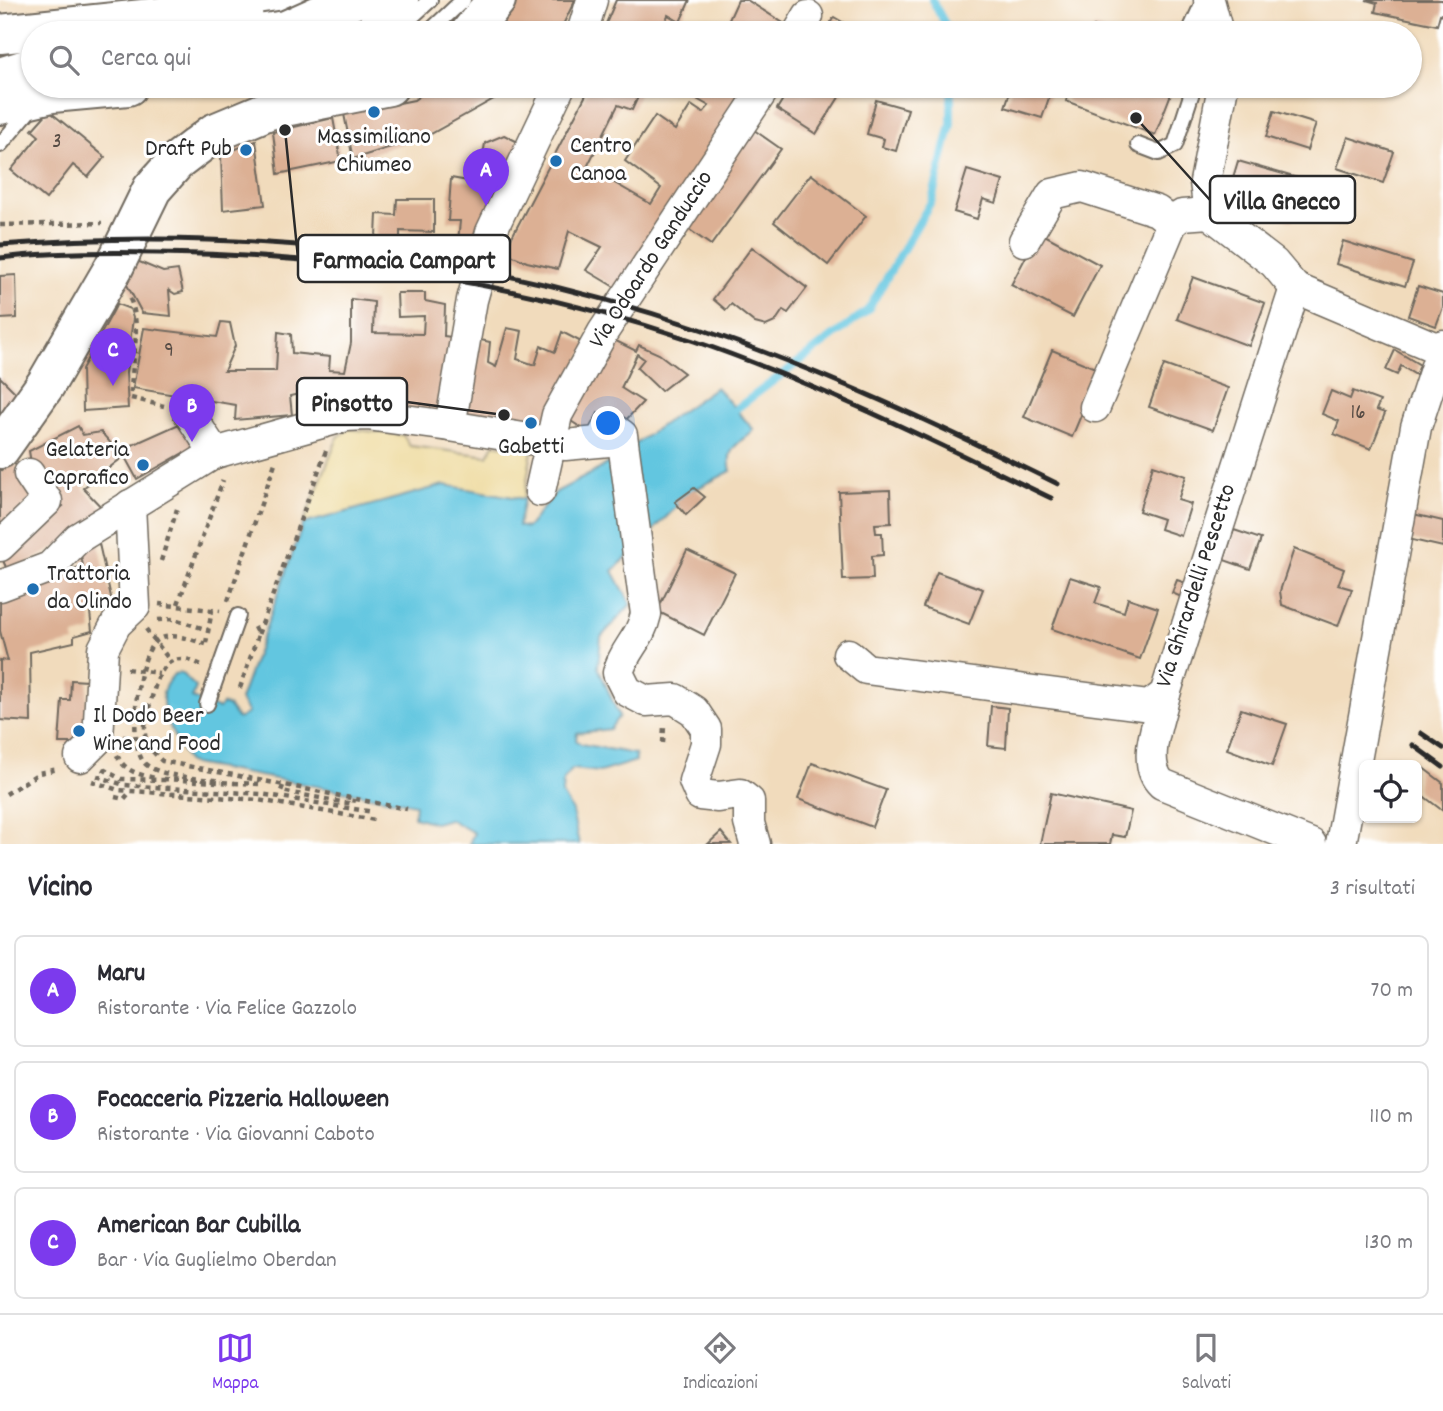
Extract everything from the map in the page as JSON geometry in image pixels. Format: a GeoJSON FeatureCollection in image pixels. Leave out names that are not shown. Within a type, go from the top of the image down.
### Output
{"type":"FeatureCollection","features":[{"type":"Feature","properties":{"kind":"main road"},"geometry":{"type":"LineString","coordinates":[[124,21],[219,11],[273,12],[353,20],[399,0]]}},
{"type":"Feature","properties":{"kind":"main road"},"geometry":{"type":"LineString","coordinates":[[479,21],[496,0]]}},
{"type":"Feature","properties":{"kind":"main road"},"geometry":{"type":"LineString","coordinates":[[0,34],[21,32]]}},
{"type":"Feature","properties":{"kind":"main road"},"geometry":{"type":"LineString","coordinates":[[0,68],[21,73]]}},
{"type":"Feature","properties":{"kind":"main road"},"geometry":{"type":"LineString","coordinates":[[0,77],[21,76]]}},
{"type":"Feature","properties":{"kind":"main road"},"geometry":{"type":"LineString","coordinates":[[0,105],[21,88]]}},
{"type":"Feature","properties":{"kind":"main road"},"geometry":{"type":"LineString","coordinates":[[14,456],[46,384],[114,267],[152,189],[176,162],[214,133],[297,98]]}},
{"type":"Feature","properties":{"kind":"street"},"geometry":{"type":"LineString","coordinates":[[586,21],[593,0]]}},
{"type":"Feature","properties":{"kind":"street"},"geometry":{"type":"LineString","coordinates":[[1206,0],[1214,21]]}},
{"type":"Feature","properties":{"kind":"street"},"geometry":{"type":"LineString","coordinates":[[450,426],[472,300],[491,232],[554,98]]}},
{"type":"Feature","properties":{"kind":"street","name":"Via Odoardo Ganduccio"},"geometry":{"type":"LineString","coordinates":[[540,491],[557,415],[603,331],[758,98]]}},
{"type":"Feature","properties":{"kind":"street"},"geometry":{"type":"LineString","coordinates":[[1209,213],[1205,181],[1221,98]]}},
{"type":"Feature","properties":{"kind":"street"},"geometry":{"type":"LineString","coordinates":[[1024,240],[1052,194],[1082,187],[1157,211],[1172,223]]}},
{"type":"Feature","properties":{"kind":"street"},"geometry":{"type":"LineString","coordinates":[[1095,407],[1172,223],[1182,215],[1209,213],[1274,263],[1295,288],[1442,347],[1416,427],[1341,844]]}},
{"type":"Feature","properties":{"kind":"street","name":"Via Ghirardelli Pescetto"},"geometry":{"type":"LineString","coordinates":[[848,654],[866,669],[1149,706],[1165,694],[1295,288]]}},
{"type":"Feature","properties":{"kind":"street"},"geometry":{"type":"LineString","coordinates":[[188,412],[214,455]]}},
{"type":"Feature","properties":{"kind":"street"},"geometry":{"type":"LineString","coordinates":[[3,576],[50,567],[78,538],[214,455],[338,418],[356,414],[550,441],[615,430],[646,614],[641,635],[624,652],[618,673],[627,691],[646,701],[675,699],[694,711],[706,729],[706,744],[694,781],[700,795],[718,797],[740,793],[749,801],[749,823],[755,844]]}},
{"type":"Feature","properties":{"kind":"street"},"geometry":{"type":"LineString","coordinates":[[0,546],[47,501],[14,456]]}},
{"type":"Feature","properties":{"kind":"street"},"geometry":{"type":"LineString","coordinates":[[80,770],[98,738],[103,649],[116,624],[139,620],[130,505]]}},
{"type":"Feature","properties":{"kind":"street"},"geometry":{"type":"LineString","coordinates":[[1165,694],[1150,764],[1154,777],[1163,784],[1311,844]]}},
{"type":"Feature","properties":{"kind":"lane"},"geometry":{"type":"LineString","coordinates":[[407,21],[430,0]]}},
{"type":"Feature","properties":{"kind":"lane"},"geometry":{"type":"LineString","coordinates":[[441,21],[463,0]]}},
{"type":"Feature","properties":{"kind":"lane"},"geometry":{"type":"LineString","coordinates":[[1195,21],[1206,0]]}},
{"type":"Feature","properties":{"kind":"lane"},"geometry":{"type":"LineString","coordinates":[[0,145],[26,117],[30,98]]}},
{"type":"Feature","properties":{"kind":"lane"},"geometry":{"type":"LineString","coordinates":[[1138,145],[1159,153],[1175,145],[1190,98]]}},
{"type":"Feature","properties":{"kind":"lane"},"geometry":{"type":"LineString","coordinates":[[207,704],[231,614]]}},
{"type":"Feature","properties":{"kind":"path"},"geometry":{"type":"LineString","coordinates":[[0,225],[88,222],[134,224]]}},
{"type":"Feature","properties":{"kind":"path"},"geometry":{"type":"LineString","coordinates":[[114,267],[137,322],[130,369],[131,398],[188,412]]}},
{"type":"Feature","properties":{"kind":"path"},"geometry":{"type":"LineString","coordinates":[[240,688],[338,418]]}},
{"type":"Feature","properties":{"kind":"path"},"geometry":{"type":"LineString","coordinates":[[231,614],[286,432]]}},
{"type":"Feature","properties":{"kind":"path"},"geometry":{"type":"LineString","coordinates":[[159,568],[214,455]]}},
{"type":"Feature","properties":{"kind":"path"},"geometry":{"type":"LineString","coordinates":[[178,604],[214,455]]}},
{"type":"Feature","properties":{"kind":"path"},"geometry":{"type":"LineString","coordinates":[[139,620],[178,604],[251,620],[258,635]]}},
{"type":"Feature","properties":{"kind":"path"},"geometry":{"type":"LineString","coordinates":[[139,620],[174,620],[208,630]]}},
{"type":"Feature","properties":{"kind":"path"},"geometry":{"type":"LineString","coordinates":[[139,620],[171,662]]}},
{"type":"Feature","properties":{"kind":"path"},"geometry":{"type":"LineString","coordinates":[[206,644],[178,636],[164,637],[154,643],[142,670],[135,717],[137,755],[146,766],[162,771],[235,783]]}},
{"type":"Feature","properties":{"kind":"path"},"geometry":{"type":"LineString","coordinates":[[202,665],[188,658],[171,662],[159,673],[145,734],[149,748],[162,761],[407,809]]}},
{"type":"Feature","properties":{"kind":"path"},"geometry":{"type":"LineString","coordinates":[[127,661],[127,678]]}},
{"type":"Feature","properties":{"kind":"path"},"geometry":{"type":"LineString","coordinates":[[123,724],[116,743],[122,765],[134,773],[166,780]]}},
{"type":"Feature","properties":{"kind":"path"},"geometry":{"type":"LineString","coordinates":[[6,794],[46,770],[59,769],[80,770],[121,779],[274,784]]}},
{"type":"Feature","properties":{"kind":"path"},"geometry":{"type":"LineString","coordinates":[[80,770],[124,785],[140,787],[261,794],[353,804],[354,799]]}},
{"type":"Feature","properties":{"kind":"path"},"geometry":{"type":"LineString","coordinates":[[80,770],[118,790],[258,800],[375,820]]}},
{"type":"Feature","properties":{"kind":"path"},"geometry":{"type":"LineString","coordinates":[[283,786],[281,791],[373,812]]}},
{"type":"Feature","properties":{"kind":"path"},"geometry":{"type":"LineString","coordinates":[[115,797],[124,799],[131,791],[140,787]]}},
{"type":"Feature","properties":{"kind":"path"},"geometry":{"type":"LineString","coordinates":[[315,800],[312,807],[321,809],[320,811]]}},
{"type":"Feature","properties":{"kind":"sand"},"geometry":{"type":"Polygon","coordinates":[[[349,429],[403,435],[410,446],[488,456],[494,444],[532,450],[524,499],[444,485],[303,524],[338,437],[349,429]]]}},
{"type":"Feature","properties":{"kind":"water"},"geometry":{"type":"Polygon","coordinates":[[[716,387],[754,430],[731,452],[731,471],[692,491],[613,571],[631,604],[601,637],[598,667],[619,716],[610,729],[577,733],[576,740],[581,744],[635,754],[636,761],[600,772],[572,769],[563,781],[562,794],[572,811],[579,844],[469,844],[474,833],[449,819],[435,823],[414,817],[415,804],[188,763],[167,721],[163,703],[164,688],[174,674],[181,673],[196,687],[192,698],[219,709],[222,704],[228,706],[238,719],[248,713],[240,700],[303,524],[444,485],[524,499],[518,526],[527,528],[556,492],[598,470],[716,387]]]}},
{"type":"Feature","properties":{"kind":"building"},"geometry":{"type":"Polygon","coordinates":[[[512,0],[575,0],[565,21],[499,21],[512,0]]]}},
{"type":"Feature","properties":{"kind":"building"},"geometry":{"type":"Polygon","coordinates":[[[616,0],[690,0],[680,21],[668,15],[666,21],[607,21],[616,0]]]}},
{"type":"Feature","properties":{"kind":"building"},"geometry":{"type":"Polygon","coordinates":[[[738,0],[747,0],[780,21],[728,21],[738,0]]]}},
{"type":"Feature","properties":{"kind":"building"},"geometry":{"type":"Polygon","coordinates":[[[1366,0],[1443,0],[1443,15],[1440,14],[1437,25],[1375,12],[1377,3],[1366,0]]]}},
{"type":"Feature","properties":{"kind":"building"},"geometry":{"type":"Polygon","coordinates":[[[495,98],[429,135],[353,159],[344,114],[414,100],[495,98]]]}},
{"type":"Feature","properties":{"kind":"building"},"geometry":{"type":"Polygon","coordinates":[[[584,98],[638,98],[632,110],[618,105],[587,167],[651,204],[661,188],[625,161],[655,116],[675,130],[691,105],[703,113],[709,106],[695,98],[752,98],[621,291],[586,270],[602,247],[569,231],[558,269],[527,262],[504,252],[584,98]]]}},
{"type":"Feature","properties":{"kind":"building"},"geometry":{"type":"Polygon","coordinates":[[[784,98],[838,98],[816,134],[777,109],[784,98]]]}},
{"type":"Feature","properties":{"kind":"building"},"geometry":{"type":"Polygon","coordinates":[[[1008,98],[1049,98],[1042,118],[1005,107],[1008,98]]]}},
{"type":"Feature","properties":{"kind":"building"},"geometry":{"type":"Polygon","coordinates":[[[1067,98],[1169,98],[1155,135],[1066,101],[1067,98]]]}},
{"type":"Feature","properties":{"kind":"building"},"geometry":{"type":"Polygon","coordinates":[[[876,100],[908,109],[896,151],[882,147],[884,139],[867,134],[876,100]]]}},
{"type":"Feature","properties":{"kind":"building"},"geometry":{"type":"Polygon","coordinates":[[[49,111],[105,157],[88,177],[73,165],[46,199],[11,170],[39,136],[32,130],[49,111]]]}},
{"type":"Feature","properties":{"kind":"building"},"geometry":{"type":"Polygon","coordinates":[[[1274,111],[1316,124],[1307,150],[1266,137],[1274,111]]]}},
{"type":"Feature","properties":{"kind":"building"},"geometry":{"type":"Polygon","coordinates":[[[333,118],[341,161],[278,174],[273,132],[333,118]]]}},
{"type":"Feature","properties":{"kind":"building"},"geometry":{"type":"Polygon","coordinates":[[[747,125],[781,149],[711,245],[677,221],[747,125]]]}},
{"type":"Feature","properties":{"kind":"building"},"geometry":{"type":"Polygon","coordinates":[[[504,135],[524,145],[474,245],[458,242],[460,221],[448,221],[451,178],[479,183],[485,143],[504,135]]]}},
{"type":"Feature","properties":{"kind":"building"},"geometry":{"type":"Polygon","coordinates":[[[1348,137],[1394,152],[1383,183],[1337,168],[1348,137]]]}},
{"type":"Feature","properties":{"kind":"building"},"geometry":{"type":"Polygon","coordinates":[[[256,141],[265,205],[223,210],[221,155],[256,141]]]}},
{"type":"Feature","properties":{"kind":"building"},"geometry":{"type":"Polygon","coordinates":[[[1238,161],[1304,180],[1292,221],[1226,201],[1238,161]]]}},
{"type":"Feature","properties":{"kind":"building"},"geometry":{"type":"Polygon","coordinates":[[[967,170],[1003,181],[996,203],[983,199],[977,219],[954,212],[967,170]]]}},
{"type":"Feature","properties":{"kind":"building"},"geometry":{"type":"Polygon","coordinates":[[[811,174],[866,216],[828,265],[774,222],[811,174]]]}},
{"type":"Feature","properties":{"kind":"building"},"geometry":{"type":"Polygon","coordinates":[[[397,199],[434,199],[434,232],[400,231],[400,241],[376,237],[377,214],[396,215],[397,199]]]}},
{"type":"Feature","properties":{"kind":"building"},"geometry":{"type":"Polygon","coordinates":[[[1039,232],[1100,265],[1073,317],[1011,285],[1039,232]]]}},
{"type":"Feature","properties":{"kind":"building"},"geometry":{"type":"Polygon","coordinates":[[[1343,241],[1413,263],[1405,286],[1336,264],[1343,241]]]}},
{"type":"Feature","properties":{"kind":"building"},"geometry":{"type":"Polygon","coordinates":[[[752,247],[807,288],[788,313],[783,310],[775,322],[766,326],[755,323],[731,304],[726,310],[713,299],[752,247]]]}},
{"type":"Feature","properties":{"kind":"building"},"geometry":{"type":"Polygon","coordinates":[[[137,261],[163,272],[178,270],[183,292],[175,294],[169,290],[171,316],[142,313],[126,283],[137,261]]]}},
{"type":"Feature","properties":{"kind":"building"},"geometry":{"type":"Polygon","coordinates":[[[16,275],[17,318],[0,319],[0,276],[16,275]]]}},
{"type":"Feature","properties":{"kind":"building"},"geometry":{"type":"Polygon","coordinates":[[[1193,277],[1265,303],[1249,346],[1177,319],[1193,277]]]}},
{"type":"Feature","properties":{"kind":"building"},"geometry":{"type":"Polygon","coordinates":[[[1418,286],[1443,294],[1443,307],[1436,326],[1408,316],[1418,286]]]}},
{"type":"Feature","properties":{"kind":"building"},"geometry":{"type":"Polygon","coordinates":[[[397,293],[425,293],[425,301],[445,305],[444,336],[452,337],[442,412],[397,409],[308,392],[290,396],[292,415],[235,420],[236,405],[133,388],[144,328],[217,337],[221,322],[230,323],[235,346],[224,371],[276,371],[278,332],[291,334],[292,353],[330,357],[329,370],[345,371],[351,343],[351,299],[374,302],[373,333],[423,334],[424,316],[398,317],[397,293]]]}},
{"type":"Feature","properties":{"kind":"building"},"geometry":{"type":"Polygon","coordinates":[[[117,304],[130,309],[133,318],[126,373],[128,408],[83,411],[82,369],[117,304]]]}},
{"type":"Feature","properties":{"kind":"building"},"geometry":{"type":"Polygon","coordinates":[[[507,328],[522,331],[517,359],[535,365],[541,346],[555,352],[562,332],[587,345],[544,430],[463,413],[476,339],[490,342],[488,363],[496,367],[507,328]]]}},
{"type":"Feature","properties":{"kind":"building"},"geometry":{"type":"Polygon","coordinates":[[[610,338],[636,351],[639,345],[659,354],[684,373],[661,391],[637,368],[644,359],[637,354],[621,388],[643,402],[621,425],[598,413],[588,432],[563,416],[610,338]]]}},
{"type":"Feature","properties":{"kind":"building"},"geometry":{"type":"Polygon","coordinates":[[[1052,350],[1100,370],[1072,437],[1024,417],[1052,350]]]}},
{"type":"Feature","properties":{"kind":"building"},"geometry":{"type":"Polygon","coordinates":[[[1395,350],[1420,365],[1416,375],[1401,366],[1397,375],[1386,370],[1395,350]]]}},
{"type":"Feature","properties":{"kind":"building"},"geometry":{"type":"Polygon","coordinates":[[[1164,365],[1228,388],[1213,430],[1149,407],[1164,365]]]}},
{"type":"Feature","properties":{"kind":"building"},"geometry":{"type":"Polygon","coordinates":[[[0,377],[20,397],[0,417],[0,377]]]}},
{"type":"Feature","properties":{"kind":"building"},"geometry":{"type":"Polygon","coordinates":[[[1331,391],[1350,399],[1353,391],[1380,401],[1376,410],[1385,413],[1371,449],[1334,434],[1339,421],[1322,414],[1331,391]]]}},
{"type":"Feature","properties":{"kind":"building"},"geometry":{"type":"Polygon","coordinates":[[[188,420],[208,453],[190,463],[183,453],[137,479],[121,450],[188,420]]]}},
{"type":"Feature","properties":{"kind":"building"},"geometry":{"type":"Polygon","coordinates":[[[78,426],[83,435],[101,432],[123,457],[83,488],[106,512],[89,528],[9,574],[1,556],[63,506],[43,490],[33,475],[29,451],[78,426]]]}},
{"type":"Feature","properties":{"kind":"building"},"geometry":{"type":"Polygon","coordinates":[[[13,462],[40,494],[0,525],[0,471],[13,462]]]}},
{"type":"Feature","properties":{"kind":"building"},"geometry":{"type":"Polygon","coordinates":[[[1153,465],[1186,476],[1178,500],[1191,504],[1181,536],[1160,529],[1163,519],[1139,511],[1153,465]]]}},
{"type":"Feature","properties":{"kind":"building"},"geometry":{"type":"Polygon","coordinates":[[[694,488],[705,497],[686,515],[675,502],[694,488]]]}},
{"type":"Feature","properties":{"kind":"building"},"geometry":{"type":"Polygon","coordinates":[[[890,490],[891,523],[875,524],[876,533],[882,533],[883,555],[872,556],[873,579],[843,580],[839,492],[890,490]]]}},
{"type":"Feature","properties":{"kind":"building"},"geometry":{"type":"Polygon","coordinates":[[[1413,514],[1443,521],[1443,547],[1408,539],[1413,514]]]}},
{"type":"Feature","properties":{"kind":"building"},"geometry":{"type":"Polygon","coordinates":[[[1234,530],[1261,539],[1250,569],[1224,560],[1234,530]]]}},
{"type":"Feature","properties":{"kind":"building"},"geometry":{"type":"Polygon","coordinates":[[[97,535],[113,606],[90,612],[92,631],[74,636],[74,642],[30,652],[31,722],[0,720],[0,660],[8,661],[0,631],[0,591],[83,566],[79,544],[97,535]]]}},
{"type":"Feature","properties":{"kind":"building"},"geometry":{"type":"Polygon","coordinates":[[[1294,549],[1344,569],[1338,585],[1352,589],[1338,626],[1282,605],[1280,591],[1294,549]]]}},
{"type":"Feature","properties":{"kind":"building"},"geometry":{"type":"Polygon","coordinates":[[[687,550],[735,573],[704,635],[657,611],[687,550]]]}},
{"type":"Feature","properties":{"kind":"building"},"geometry":{"type":"Polygon","coordinates":[[[937,572],[983,589],[969,624],[923,607],[937,572]]]}},
{"type":"Feature","properties":{"kind":"building"},"geometry":{"type":"Polygon","coordinates":[[[1070,577],[1101,587],[1095,603],[1124,612],[1128,598],[1158,608],[1140,659],[1052,629],[1070,577]]]}},
{"type":"Feature","properties":{"kind":"building"},"geometry":{"type":"Polygon","coordinates":[[[1177,580],[1192,585],[1186,599],[1172,593],[1177,580]]]}},
{"type":"Feature","properties":{"kind":"building"},"geometry":{"type":"Polygon","coordinates":[[[71,680],[88,681],[84,743],[59,743],[62,700],[70,700],[71,680]]]}},
{"type":"Feature","properties":{"kind":"building"},"geometry":{"type":"Polygon","coordinates":[[[991,706],[1008,708],[1006,748],[988,746],[991,706]]]}},
{"type":"Feature","properties":{"kind":"building"},"geometry":{"type":"Polygon","coordinates":[[[1241,709],[1287,724],[1272,766],[1227,749],[1241,709]]]}},
{"type":"Feature","properties":{"kind":"building"},"geometry":{"type":"Polygon","coordinates":[[[812,763],[886,790],[872,827],[798,799],[812,763]]]}},
{"type":"Feature","properties":{"kind":"building"},"geometry":{"type":"Polygon","coordinates":[[[1422,767],[1443,783],[1443,811],[1422,795],[1422,767]]]}},
{"type":"Feature","properties":{"kind":"building"},"geometry":{"type":"Polygon","coordinates":[[[1051,793],[1131,811],[1125,837],[1112,835],[1110,844],[1040,844],[1051,793]]]}},
{"type":"Feature","properties":{"kind":"building"},"geometry":{"type":"Polygon","coordinates":[[[721,832],[731,844],[708,844],[721,832]]]}},
{"type":"Feature","properties":{"kind":"waterway"},"geometry":{"type":"LineString","coordinates":[[932,0],[943,21]]}},
{"type":"Feature","properties":{"kind":"waterway"},"geometry":{"type":"LineString","coordinates":[[736,409],[868,310],[932,200],[951,124],[951,98]]}},
{"type":"Feature","properties":{"kind":"railway"},"geometry":{"type":"LineString","coordinates":[[0,245],[179,239],[268,243],[443,263],[530,281],[617,303],[749,346],[883,401],[1058,484]]}},
{"type":"Feature","properties":{"kind":"railway"},"geometry":{"type":"LineString","coordinates":[[0,258],[120,253],[294,259],[430,276],[564,303],[694,341],[785,375],[875,414],[1051,498]]}},
{"type":"Feature","properties":{"kind":"railway"},"geometry":{"type":"LineString","coordinates":[[1421,733],[1443,748]]}},
{"type":"Feature","properties":{"kind":"railway"},"geometry":{"type":"LineString","coordinates":[[1413,745],[1443,767]]}},
{"type":"Feature","properties":{"kind":"place","name":"Massimiliano Chiumeo"},"geometry":{"type":"Point","coordinates":[374,112]}},
{"type":"Feature","properties":{"kind":"place","name":"Villa Gnecco"},"geometry":{"type":"Point","coordinates":[1136,118]}},
{"type":"Feature","properties":{"kind":"place","name":"Farmacia Campart"},"geometry":{"type":"Point","coordinates":[285,130]}},
{"type":"Feature","properties":{"kind":"place","name":"Draft Pub"},"geometry":{"type":"Point","coordinates":[246,150]}},
{"type":"Feature","properties":{"kind":"place","name":"Centro Canoa"},"geometry":{"type":"Point","coordinates":[556,161]}},
{"type":"Feature","properties":{"kind":"place","name":"Maru"},"geometry":{"type":"Point","coordinates":[486,206]}},
{"type":"Feature","properties":{"kind":"place","name":"American Bar Cubilla"},"geometry":{"type":"Point","coordinates":[113,386]}},
{"type":"Feature","properties":{"kind":"place","name":"Pinsotto"},"geometry":{"type":"Point","coordinates":[504,415]}},
{"type":"Feature","properties":{"kind":"place","name":"Gabetti"},"geometry":{"type":"Point","coordinates":[531,423]}},
{"type":"Feature","properties":{"kind":"place","name":"Focacceria Pizzeria Halloween"},"geometry":{"type":"Point","coordinates":[192,442]}},
{"type":"Feature","properties":{"kind":"place","name":"Gelateria Caprafico"},"geometry":{"type":"Point","coordinates":[143,465]}},
{"type":"Feature","properties":{"kind":"place","name":"Trattoria da Olindo"},"geometry":{"type":"Point","coordinates":[33,589]}},
{"type":"Feature","properties":{"kind":"place","name":"Il Dodo Beer Wine and Food"},"geometry":{"type":"Point","coordinates":[79,731]}}]}
